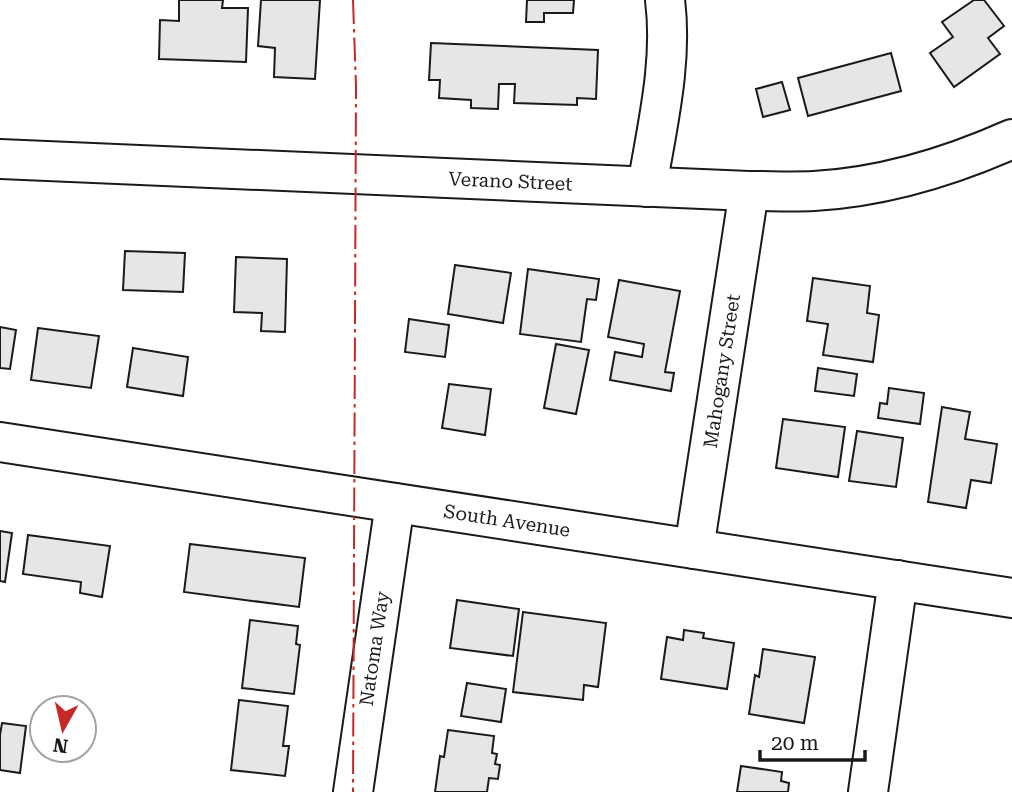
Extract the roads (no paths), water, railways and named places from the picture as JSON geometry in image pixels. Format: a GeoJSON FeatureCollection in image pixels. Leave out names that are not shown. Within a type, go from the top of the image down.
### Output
{"type":"FeatureCollection","features":[{"type":"Feature","properties":{"kind":"street"},"geometry":{"type":"LineString","coordinates":[[647,187],[663,96],[665,0]]}},
{"type":"Feature","properties":{"kind":"street","name":"Verano Street"},"geometry":{"type":"LineString","coordinates":[[0,159],[647,187],[814,191],[868,185],[922,174],[1012,139]]}},
{"type":"Feature","properties":{"kind":"street","name":"Mahogany Street"},"geometry":{"type":"LineString","coordinates":[[694,549],[749,191]]}},
{"type":"Feature","properties":{"kind":"street","name":"South Avenue"},"geometry":{"type":"LineString","coordinates":[[0,442],[1012,598]]}},
{"type":"Feature","properties":{"kind":"street","name":"Natoma Way"},"geometry":{"type":"LineString","coordinates":[[353,792],[395,503]]}},
{"type":"Feature","properties":{"kind":"street"},"geometry":{"type":"LineString","coordinates":[[868,792],[898,580]]}}]}
